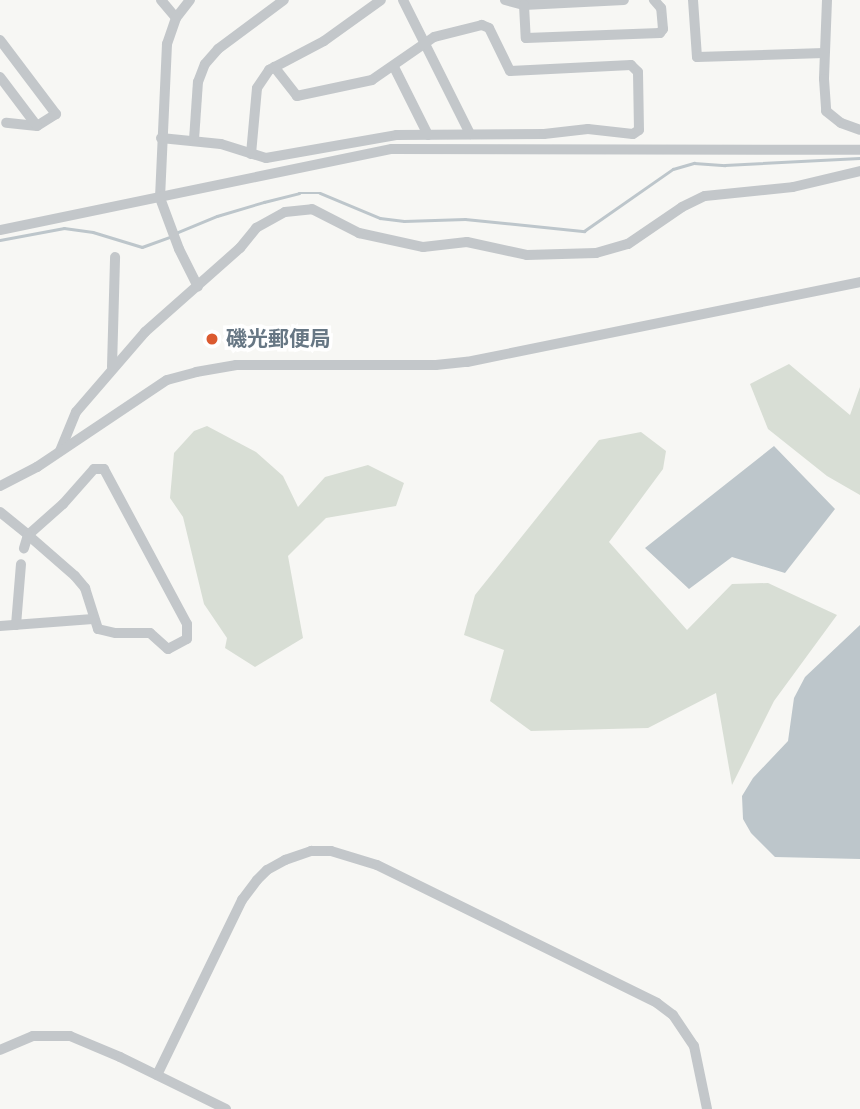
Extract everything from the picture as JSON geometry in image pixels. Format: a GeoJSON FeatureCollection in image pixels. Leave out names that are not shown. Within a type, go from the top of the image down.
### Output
{"type":"FeatureCollection","features":[{"type":"Feature","properties":{"kind":"street"},"geometry":{"type":"LineString","coordinates":[[161,0],[176,18]]}},
{"type":"Feature","properties":{"kind":"street"},"geometry":{"type":"LineString","coordinates":[[190,0],[176,18],[167,44],[160,198],[177,245],[198,287]]}},
{"type":"Feature","properties":{"kind":"street"},"geometry":{"type":"LineString","coordinates":[[194,140],[198,82],[205,64],[218,49],[285,0]]}},
{"type":"Feature","properties":{"kind":"street"},"geometry":{"type":"LineString","coordinates":[[251,154],[257,88],[274,67],[324,41],[364,5],[380,0]]}},
{"type":"Feature","properties":{"kind":"street"},"geometry":{"type":"LineString","coordinates":[[403,0],[470,134]]}},
{"type":"Feature","properties":{"kind":"street"},"geometry":{"type":"LineString","coordinates":[[505,0],[524,5],[629,0]]}},
{"type":"Feature","properties":{"kind":"street"},"geometry":{"type":"LineString","coordinates":[[524,5],[526,38],[660,33],[663,29],[662,8],[654,0]]}},
{"type":"Feature","properties":{"kind":"street"},"geometry":{"type":"LineString","coordinates":[[693,0],[697,57],[824,53]]}},
{"type":"Feature","properties":{"kind":"street"},"geometry":{"type":"LineString","coordinates":[[827,0],[824,53],[826,111],[841,123],[860,130]]}},
{"type":"Feature","properties":{"kind":"street"},"geometry":{"type":"LineString","coordinates":[[161,138],[194,140],[265,158],[396,135],[544,134],[588,129],[633,134],[639,130],[638,72],[632,65],[510,71],[489,28],[482,25],[434,37],[394,67],[363,83],[297,96],[274,67]]}},
{"type":"Feature","properties":{"kind":"street"},"geometry":{"type":"LineString","coordinates":[[0,40],[56,114],[37,126],[2,121]]}},
{"type":"Feature","properties":{"kind":"street"},"geometry":{"type":"LineString","coordinates":[[394,67],[428,135]]}},
{"type":"Feature","properties":{"kind":"street"},"geometry":{"type":"LineString","coordinates":[[0,77],[37,126]]}},
{"type":"Feature","properties":{"kind":"street"},"geometry":{"type":"LineString","coordinates":[[0,230],[392,149],[860,150]]}},
{"type":"Feature","properties":{"kind":"street"},"geometry":{"type":"LineString","coordinates":[[60,450],[69,421],[112,367],[145,332],[240,248],[256,228],[285,212],[312,209],[359,233],[422,247],[467,242],[527,255],[596,253],[628,244],[681,207],[705,196],[793,187],[860,171]]}},
{"type":"Feature","properties":{"kind":"street"},"geometry":{"type":"LineString","coordinates":[[112,367],[115,257]]}},
{"type":"Feature","properties":{"kind":"street"},"geometry":{"type":"LineString","coordinates":[[0,486],[37,467],[167,380],[196,372],[236,365],[436,365],[467,362],[860,282]]}},
{"type":"Feature","properties":{"kind":"street"},"geometry":{"type":"LineString","coordinates":[[0,512],[28,535],[85,588],[93,619],[102,632],[150,633],[168,649],[190,635],[107,473],[101,468],[94,469],[63,504],[28,535],[24,548]]}},
{"type":"Feature","properties":{"kind":"street"},"geometry":{"type":"LineString","coordinates":[[16,625],[21,564]]}},
{"type":"Feature","properties":{"kind":"street"},"geometry":{"type":"LineString","coordinates":[[0,626],[93,619]]}},
{"type":"Feature","properties":{"kind":"street"},"geometry":{"type":"LineString","coordinates":[[157,1075],[242,901],[257,880],[267,870],[285,860],[311,851],[331,851],[377,864],[657,1003],[673,1015],[694,1046],[707,1109]]}},
{"type":"Feature","properties":{"kind":"street"},"geometry":{"type":"LineString","coordinates":[[0,1049],[33,1036],[70,1037],[226,1109]]}},
{"type":"Feature","properties":{"kind":"shaded area"},"geometry":{"type":"Polygon","coordinates":[[[789,364],[850,415],[860,387],[860,495],[827,476],[768,429],[750,384],[789,364]]]}},
{"type":"Feature","properties":{"kind":"shaded area"},"geometry":{"type":"Polygon","coordinates":[[[207,426],[256,452],[283,476],[298,507],[325,477],[368,465],[404,483],[396,506],[326,518],[288,556],[303,638],[255,667],[225,648],[227,638],[204,604],[183,517],[170,498],[174,453],[194,431],[207,426]]]}},
{"type":"Feature","properties":{"kind":"shaded area"},"geometry":{"type":"Polygon","coordinates":[[[641,432],[666,451],[663,469],[609,542],[687,630],[732,584],[768,583],[837,615],[774,701],[732,785],[716,693],[648,728],[531,731],[490,701],[504,650],[464,635],[475,595],[599,440],[641,432]]]}},
{"type":"Feature","properties":{"kind":"shaded area"},"geometry":{"type":"Polygon","coordinates":[[[774,446],[835,509],[785,573],[732,557],[689,589],[645,548],[774,446]]]}},
{"type":"Feature","properties":{"kind":"shaded area"},"geometry":{"type":"Polygon","coordinates":[[[860,625],[860,859],[775,857],[751,833],[743,819],[742,796],[753,778],[788,741],[794,698],[805,677],[860,625]]]}},
{"type":"Feature","properties":{"kind":"waterway"},"geometry":{"type":"LineString","coordinates":[[176,233],[217,216],[299,193],[320,193],[380,218],[404,221],[465,219],[584,231],[673,169],[694,163],[725,165],[860,158]]}},
{"type":"Feature","properties":{"kind":"waterway"},"geometry":{"type":"LineString","coordinates":[[0,240],[64,228],[93,232],[142,247],[170,237]]}},
{"type":"Feature","properties":{"kind":"place","name":"磯光郵便局"},"geometry":{"type":"Point","coordinates":[212,339]}}]}
